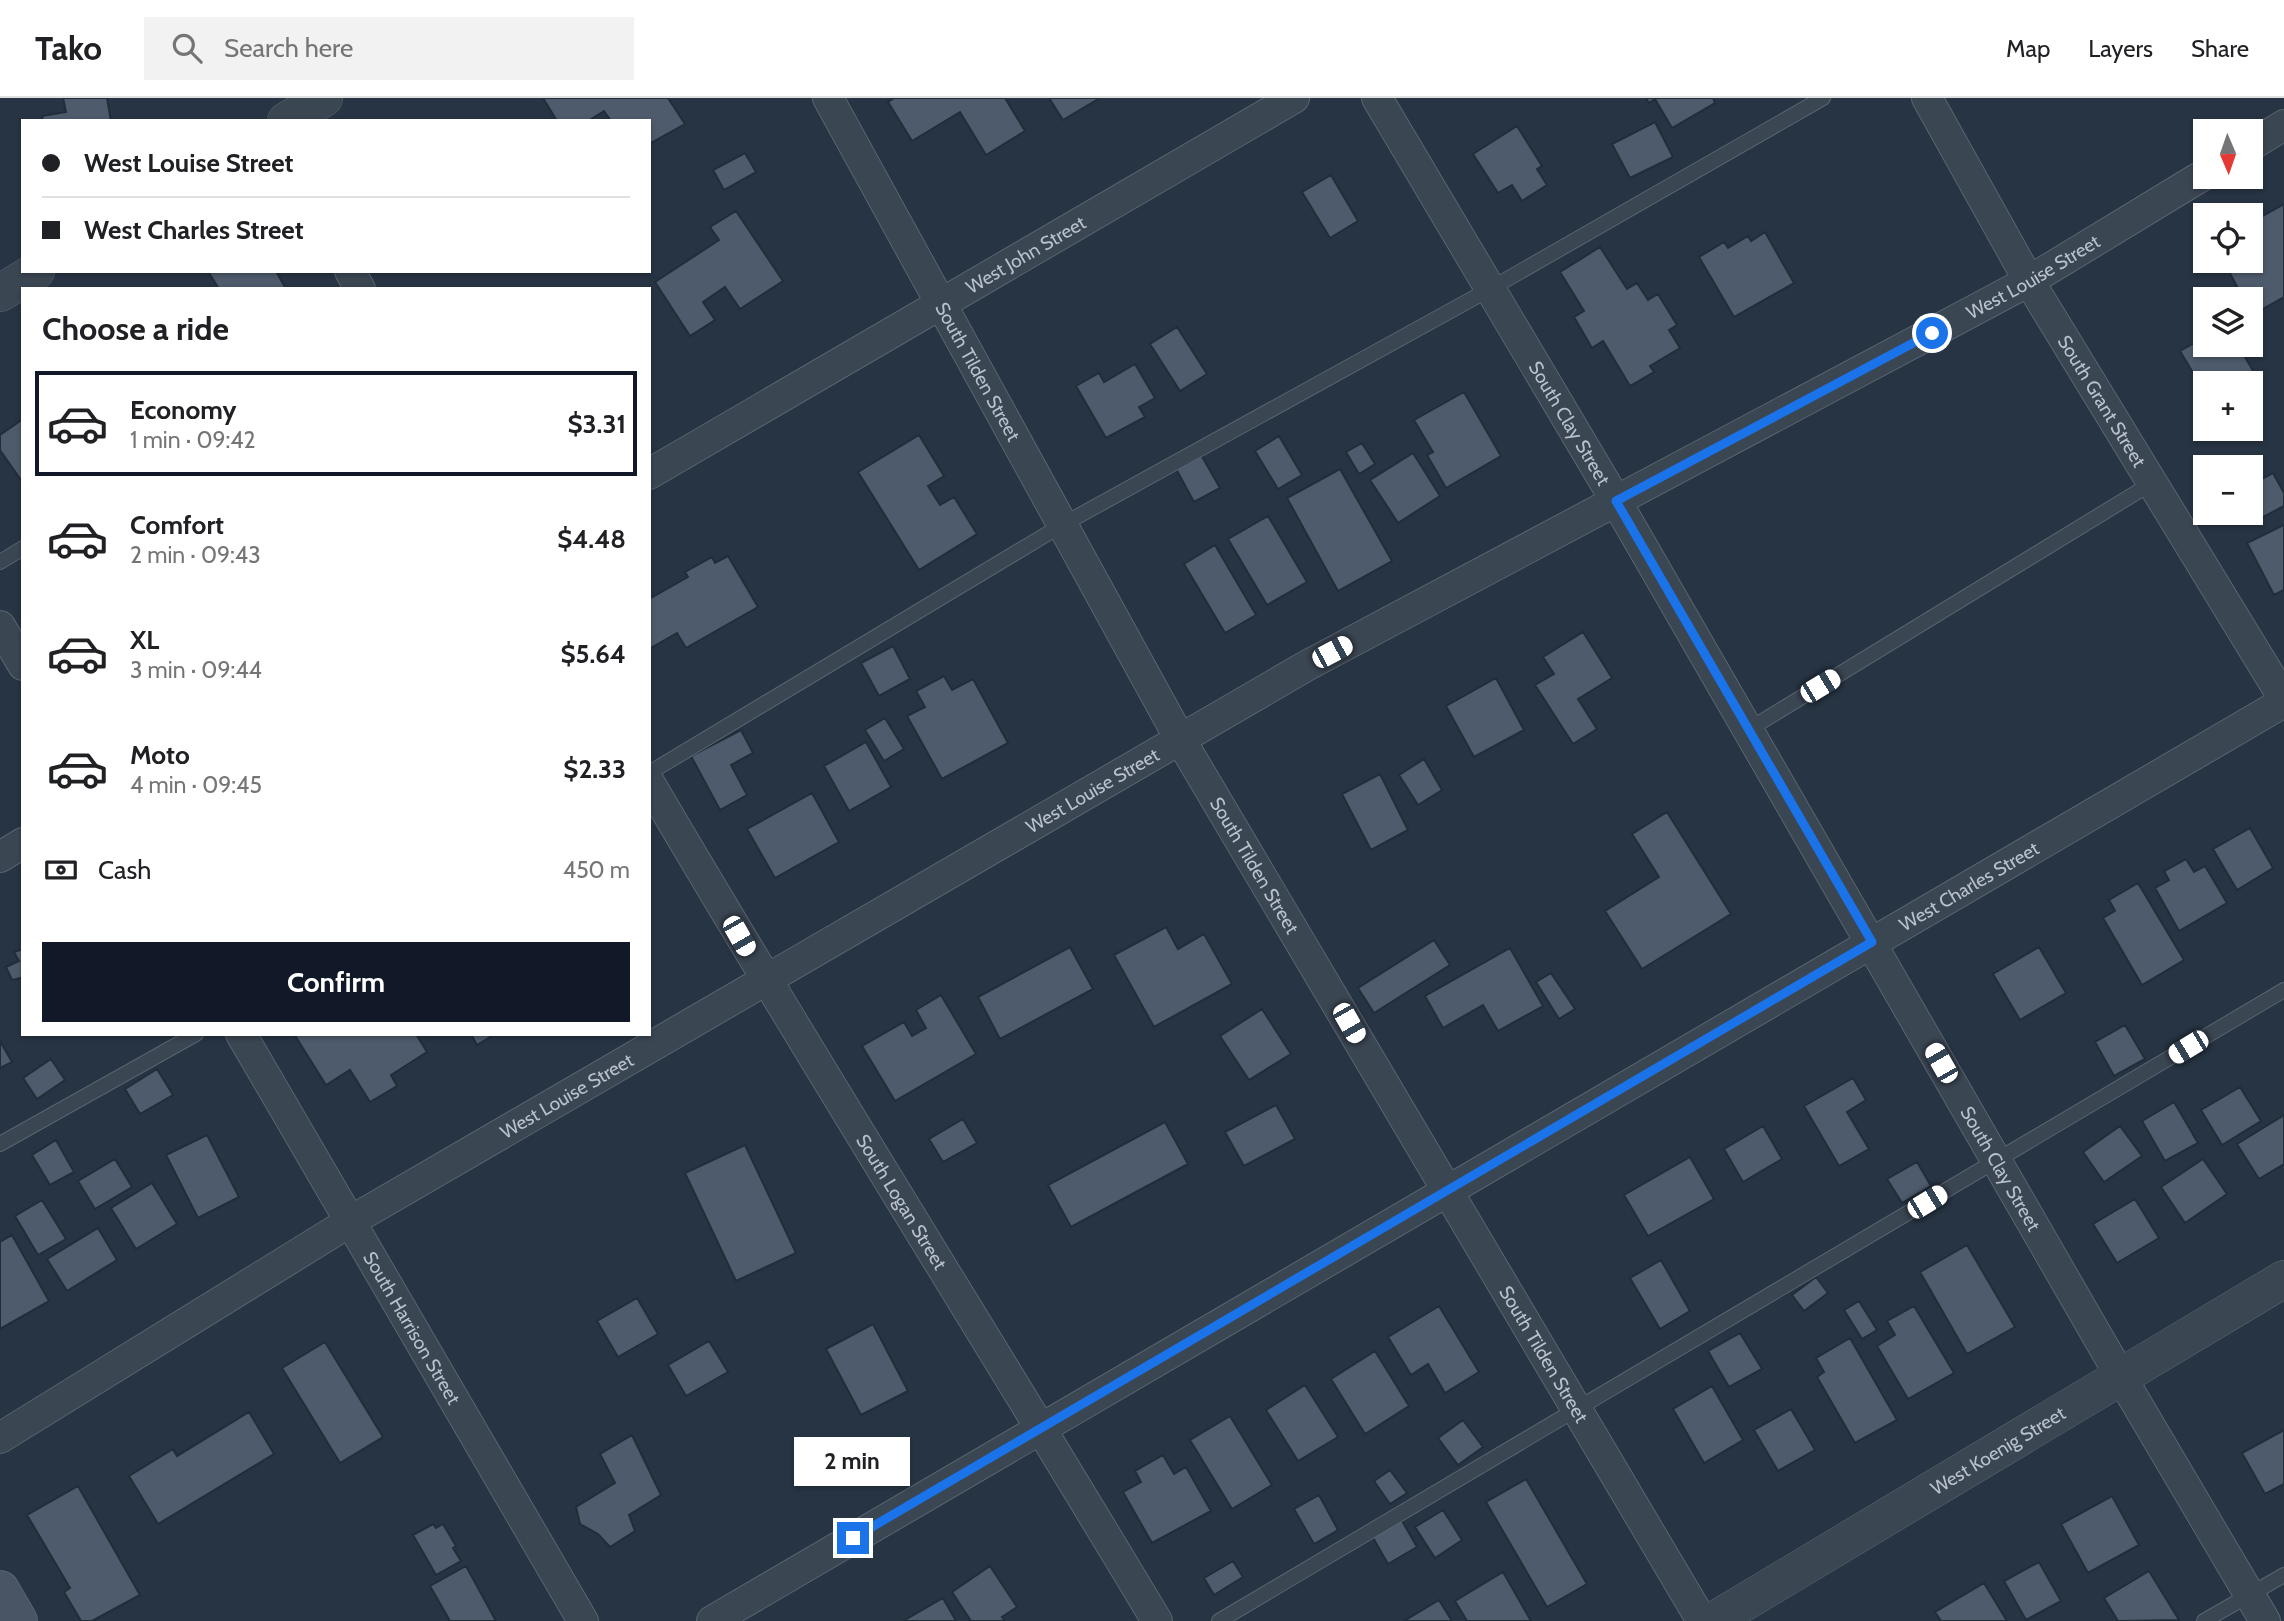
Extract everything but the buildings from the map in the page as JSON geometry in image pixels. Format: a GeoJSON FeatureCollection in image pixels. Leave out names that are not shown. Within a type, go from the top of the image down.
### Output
{"type":"FeatureCollection","features":[{"type":"Feature","properties":{"kind":"main road"},"geometry":{"type":"LineString","coordinates":[[0,1590],[18,1621]]}},
{"type":"Feature","properties":{"kind":"street"},"geometry":{"type":"LineString","coordinates":[[289,119],[324,98]]}},
{"type":"Feature","properties":{"kind":"street","name":"South Tilden Street"},"geometry":{"type":"LineString","coordinates":[[828,98],[1181,739],[1702,1621]]}},
{"type":"Feature","properties":{"kind":"street","name":"West John Street"},"geometry":{"type":"LineString","coordinates":[[651,473],[1294,98]]}},
{"type":"Feature","properties":{"kind":"street","name":"South Clay Street"},"geometry":{"type":"LineString","coordinates":[[1377,98],[1616,501],[2121,1377],[2265,1621]]}},
{"type":"Feature","properties":{"kind":"street","name":"South Grant Street"},"geometry":{"type":"LineString","coordinates":[[1927,98],[2029,281],[2284,700]]}},
{"type":"Feature","properties":{"kind":"street"},"geometry":{"type":"LineString","coordinates":[[2263,138],[2284,125]]}},
{"type":"Feature","properties":{"kind":"street","name":"West Louise Street"},"geometry":{"type":"LineString","coordinates":[[0,1438],[351,1221],[1308,665],[2029,281],[2193,181]]}},
{"type":"Feature","properties":{"kind":"street"},"geometry":{"type":"LineString","coordinates":[[0,293],[33,273]]}},
{"type":"Feature","properties":{"kind":"street"},"geometry":{"type":"LineString","coordinates":[[0,626],[21,662]]}},
{"type":"Feature","properties":{"kind":"street","name":"West Charles Street"},"geometry":{"type":"LineString","coordinates":[[712,1621],[2284,700]]}},
{"type":"Feature","properties":{"kind":"street","name":"South Logan Street"},"geometry":{"type":"LineString","coordinates":[[651,785],[765,979],[1157,1621]]}},
{"type":"Feature","properties":{"kind":"street"},"geometry":{"type":"LineString","coordinates":[[0,857],[21,844]]}},
{"type":"Feature","properties":{"kind":"street","name":"South Harrison Street"},"geometry":{"type":"LineString","coordinates":[[242,1036],[583,1621]]}},
{"type":"Feature","properties":{"kind":"street","name":"West Koenig Street"},"geometry":{"type":"LineString","coordinates":[[1713,1621],[2284,1279]]}},
{"type":"Feature","properties":{"kind":"lane"},"geometry":{"type":"LineString","coordinates":[[651,772],[1062,525],[1490,289],[1823,98]]}},
{"type":"Feature","properties":{"kind":"lane"},"geometry":{"type":"LineString","coordinates":[[1748,730],[2152,484]]}},
{"type":"Feature","properties":{"kind":"lane"},"geometry":{"type":"LineString","coordinates":[[0,562],[21,549]]}},
{"type":"Feature","properties":{"kind":"lane"},"geometry":{"type":"LineString","coordinates":[[1219,1621],[2284,990]]}},
{"type":"Feature","properties":{"kind":"lane"},"geometry":{"type":"LineString","coordinates":[[0,1144],[192,1036]]}},
{"type":"Feature","properties":{"kind":"lane"},"geometry":{"type":"LineString","coordinates":[[2204,1621],[2284,1575]]}},
{"type":"Feature","properties":{"kind":"route"},"geometry":{"type":"LineString","coordinates":[[853,1538],[1872,942],[1616,501],[1932,333]]}}]}
